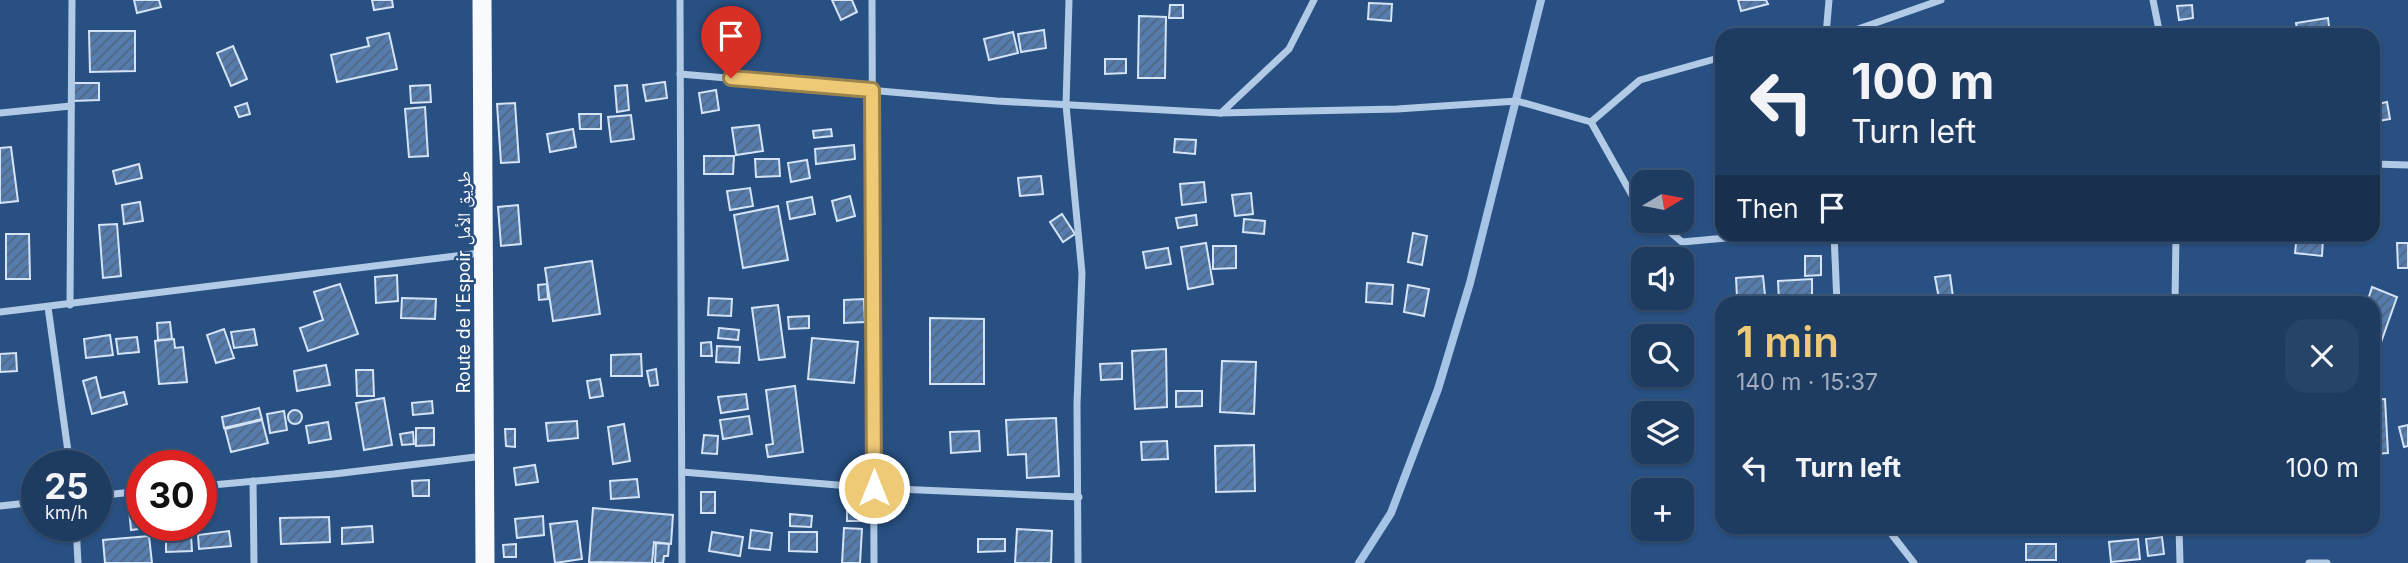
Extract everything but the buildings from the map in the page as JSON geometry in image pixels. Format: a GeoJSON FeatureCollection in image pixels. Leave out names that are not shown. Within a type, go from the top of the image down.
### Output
{"type":"FeatureCollection","features":[{"type":"Feature","properties":{"kind":"highway","name":"Route de l’Espoir طريق الأمل"},"geometry":{"type":"LineString","coordinates":[[482,0],[485,563]]}},
{"type":"Feature","properties":{"kind":"street"},"geometry":{"type":"LineString","coordinates":[[70,304],[72,0]]}},
{"type":"Feature","properties":{"kind":"street"},"geometry":{"type":"LineString","coordinates":[[680,0],[682,563]]}},
{"type":"Feature","properties":{"kind":"street"},"geometry":{"type":"LineString","coordinates":[[872,0],[874,563]]}},
{"type":"Feature","properties":{"kind":"street"},"geometry":{"type":"LineString","coordinates":[[1069,0],[1066,105],[1082,273],[1077,404],[1078,563]]}},
{"type":"Feature","properties":{"kind":"street"},"geometry":{"type":"LineString","coordinates":[[1220,113],[1289,49],[1314,0]]}},
{"type":"Feature","properties":{"kind":"street"},"geometry":{"type":"LineString","coordinates":[[1827,28],[1829,0]]}},
{"type":"Feature","properties":{"kind":"street"},"geometry":{"type":"LineString","coordinates":[[1861,28],[1941,0]]}},
{"type":"Feature","properties":{"kind":"street"},"geometry":{"type":"LineString","coordinates":[[2153,0],[2159,28]]}},
{"type":"Feature","properties":{"kind":"street"},"geometry":{"type":"LineString","coordinates":[[1591,122],[1640,80],[1715,59]]}},
{"type":"Feature","properties":{"kind":"street"},"geometry":{"type":"LineString","coordinates":[[680,74],[1066,105],[1220,113],[1397,109],[1517,101],[1591,122],[1631,193]]}},
{"type":"Feature","properties":{"kind":"street"},"geometry":{"type":"LineString","coordinates":[[0,113],[71,106]]}},
{"type":"Feature","properties":{"kind":"street"},"geometry":{"type":"LineString","coordinates":[[2380,164],[2408,165]]}},
{"type":"Feature","properties":{"kind":"street"},"geometry":{"type":"LineString","coordinates":[[1671,233],[1682,242],[1715,239]]}},
{"type":"Feature","properties":{"kind":"street"},"geometry":{"type":"LineString","coordinates":[[1834,242],[1838,296]]}},
{"type":"Feature","properties":{"kind":"street"},"geometry":{"type":"LineString","coordinates":[[2175,296],[2176,242]]}},
{"type":"Feature","properties":{"kind":"street"},"geometry":{"type":"LineString","coordinates":[[0,312],[485,253]]}},
{"type":"Feature","properties":{"kind":"street"},"geometry":{"type":"LineString","coordinates":[[48,307],[69,450]]}},
{"type":"Feature","properties":{"kind":"street"},"geometry":{"type":"LineString","coordinates":[[217,484],[485,456]]}},
{"type":"Feature","properties":{"kind":"street"},"geometry":{"type":"LineString","coordinates":[[682,472],[874,488],[1079,497]]}},
{"type":"Feature","properties":{"kind":"street"},"geometry":{"type":"LineString","coordinates":[[253,481],[254,563]]}},
{"type":"Feature","properties":{"kind":"street"},"geometry":{"type":"LineString","coordinates":[[0,506],[21,504]]}},
{"type":"Feature","properties":{"kind":"street"},"geometry":{"type":"LineString","coordinates":[[1891,534],[1914,563]]}},
{"type":"Feature","properties":{"kind":"street"},"geometry":{"type":"LineString","coordinates":[[2179,534],[2180,563]]}},
{"type":"Feature","properties":{"kind":"street"},"geometry":{"type":"LineString","coordinates":[[77,541],[78,563]]}},
{"type":"Feature","properties":{"kind":"street"},"geometry":{"type":"LineString","coordinates":[[2309,563],[2327,563]]}},
{"type":"Feature","properties":{"kind":"waterway"},"geometry":{"type":"LineString","coordinates":[[1359,563],[1391,513],[1438,389],[1470,283],[1541,0]]}},
{"type":"Feature","properties":{"kind":"route"},"geometry":{"type":"LineString","coordinates":[[731,78],[872,90],[874,488]]}}]}
